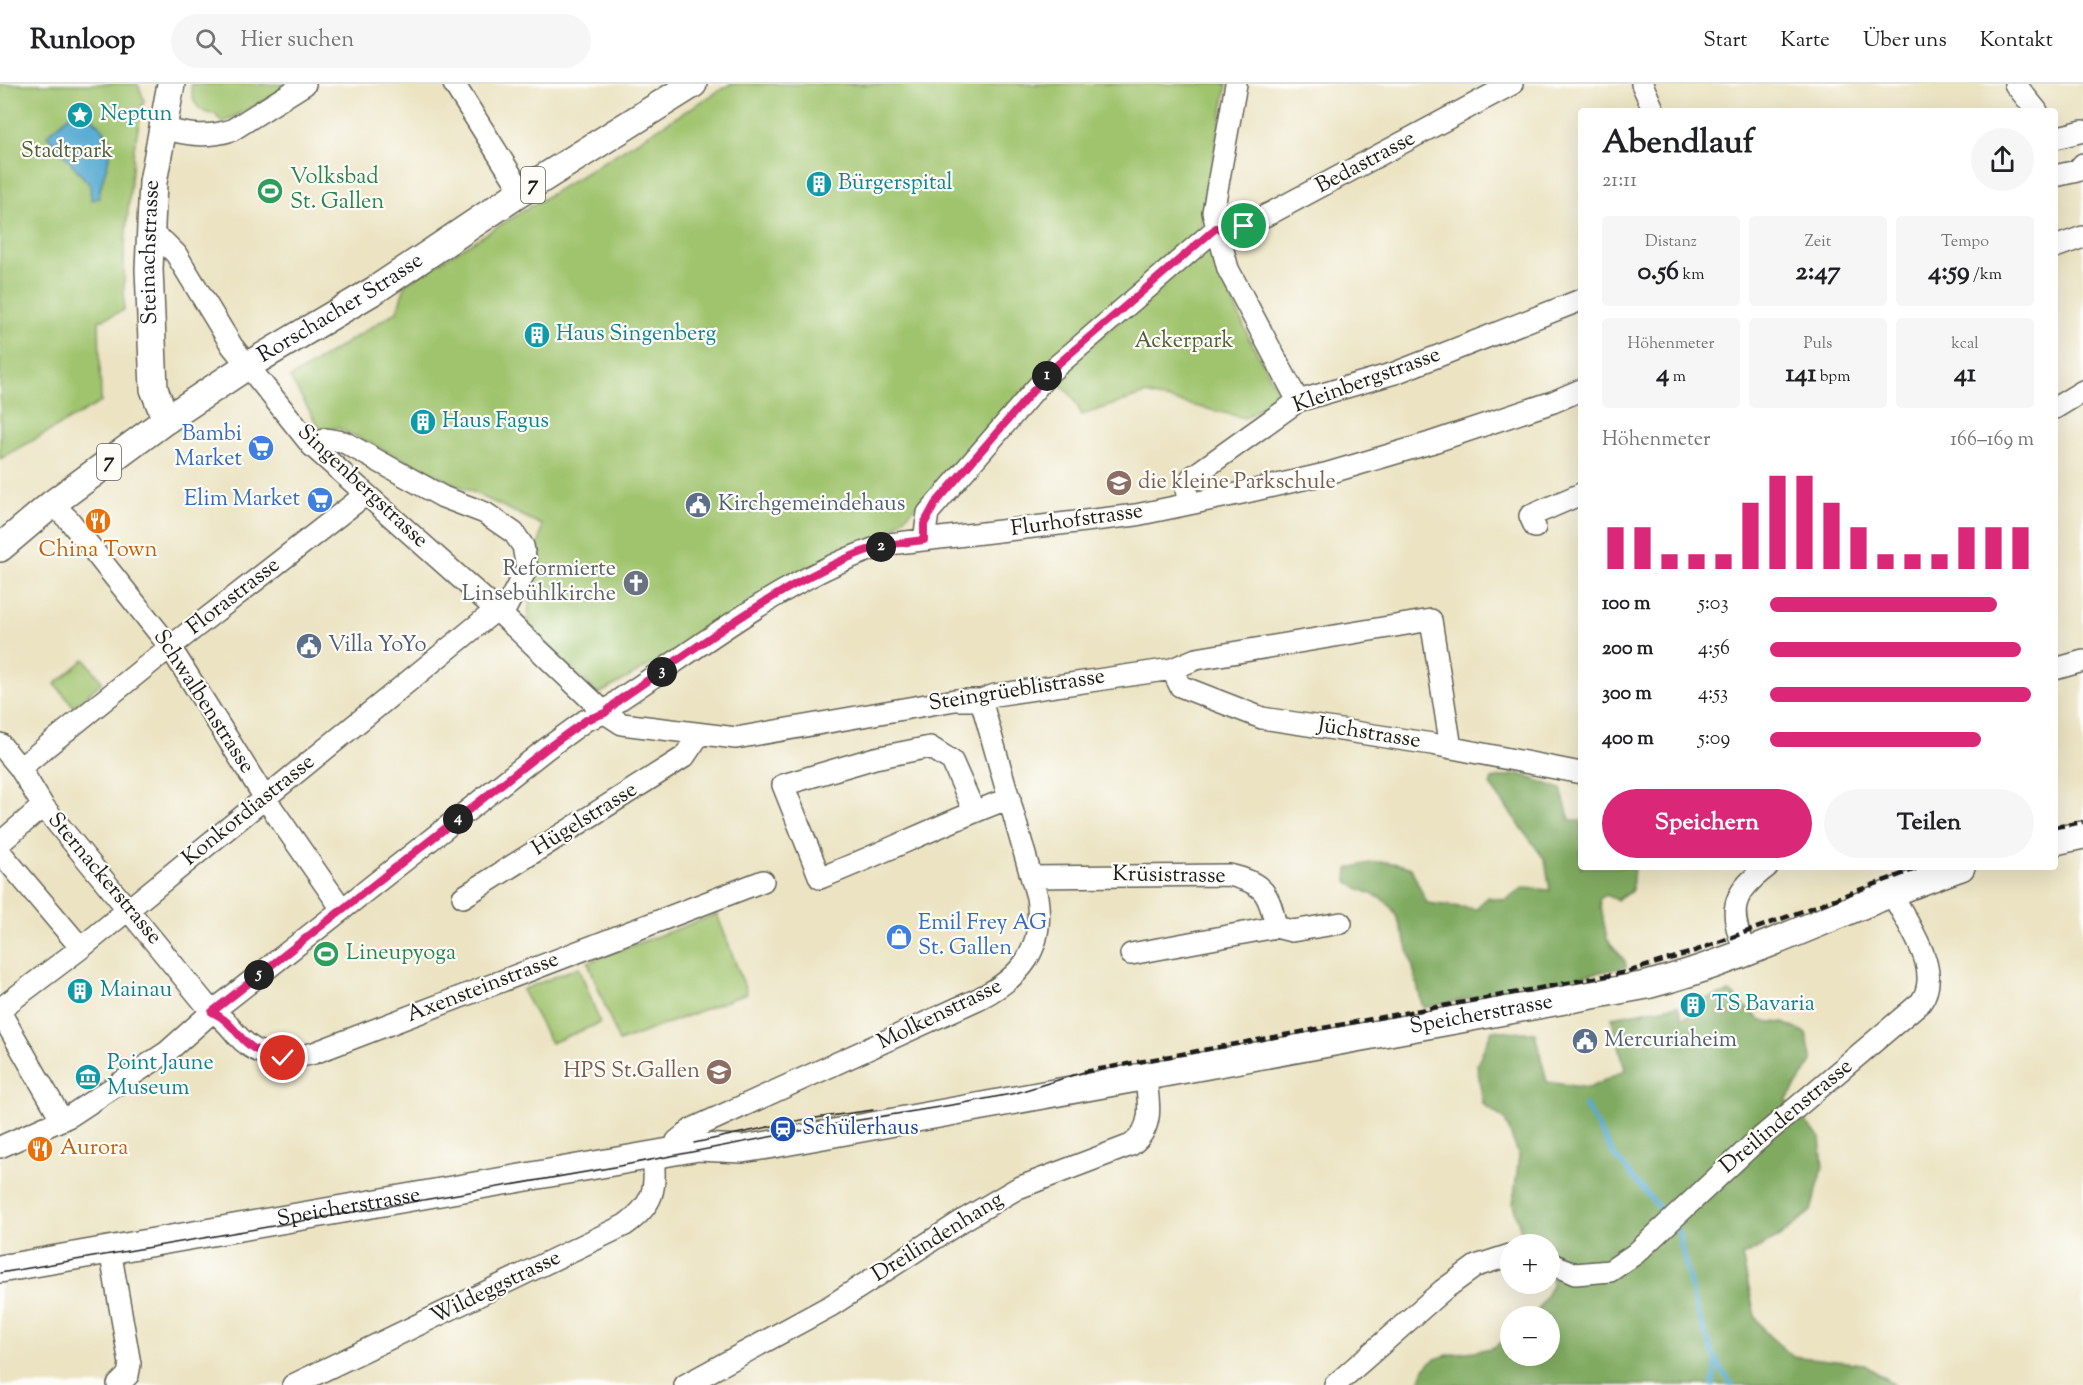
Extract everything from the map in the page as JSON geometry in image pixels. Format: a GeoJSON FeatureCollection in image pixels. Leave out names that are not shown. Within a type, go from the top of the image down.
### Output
{"type":"FeatureCollection","features":[{"type":"Feature","properties":{"kind":"main road","name":"Steinachstrasse"},"geometry":{"type":"LineString","coordinates":[[166,420],[154,389],[149,269],[153,182],[171,84]]}},
{"type":"Feature","properties":{"kind":"main road","name":"Rorschacher Strasse"},"geometry":{"type":"LineString","coordinates":[[2,541],[166,420],[246,366],[375,290],[522,192],[693,84]]}},
{"type":"Feature","properties":{"kind":"main road"},"geometry":{"type":"LineString","coordinates":[[2058,840],[2083,835]]}},
{"type":"Feature","properties":{"kind":"main road","name":"Speicherstrasse"},"geometry":{"type":"LineString","coordinates":[[0,1269],[676,1151],[710,1138],[846,1113],[927,1103],[986,1104],[1647,985],[1745,952],[1892,892],[1953,870]]}},
{"type":"Feature","properties":{"kind":"street"},"geometry":{"type":"LineString","coordinates":[[162,128],[190,135],[218,134],[232,130],[305,84]]}},
{"type":"Feature","properties":{"kind":"street"},"geometry":{"type":"LineString","coordinates":[[454,84],[522,192]]}},
{"type":"Feature","properties":{"kind":"street"},"geometry":{"type":"LineString","coordinates":[[1236,84],[1212,213],[1228,269],[1298,401]]}},
{"type":"Feature","properties":{"kind":"street","name":"Bedastrasse"},"geometry":{"type":"LineString","coordinates":[[1216,228],[1228,230],[1244,226],[1271,213],[1512,84]]}},
{"type":"Feature","properties":{"kind":"street"},"geometry":{"type":"LineString","coordinates":[[1642,84],[1653,108]]}},
{"type":"Feature","properties":{"kind":"street"},"geometry":{"type":"LineString","coordinates":[[2015,84],[2035,108]]}},
{"type":"Feature","properties":{"kind":"street"},"geometry":{"type":"LineString","coordinates":[[2058,137],[2083,131]]}},
{"type":"Feature","properties":{"kind":"street"},"geometry":{"type":"LineString","coordinates":[[2058,176],[2081,174]]}},
{"type":"Feature","properties":{"kind":"street"},"geometry":{"type":"LineString","coordinates":[[924,540],[924,524],[931,508],[1051,370],[1216,228]]}},
{"type":"Feature","properties":{"kind":"street","name":"Singenbergstrasse"},"geometry":{"type":"LineString","coordinates":[[150,235],[164,242],[176,254],[246,366],[312,446],[499,613],[605,713]]}},
{"type":"Feature","properties":{"kind":"street"},"geometry":{"type":"LineString","coordinates":[[2058,246],[2083,237]]}},
{"type":"Feature","properties":{"kind":"street","name":"Kleinbergstrasse"},"geometry":{"type":"LineString","coordinates":[[1188,503],[1186,488],[1192,477],[1298,401],[1395,373],[1578,301]]}},
{"type":"Feature","properties":{"kind":"street","name":"Flurhofstrasse"},"geometry":{"type":"LineString","coordinates":[[0,1147],[62,1120],[152,1063],[212,1012],[342,909],[586,720],[605,713],[619,700],[780,593],[858,553],[889,544],[1136,515],[1335,471],[1542,406],[1578,391]]}},
{"type":"Feature","properties":{"kind":"street"},"geometry":{"type":"LineString","coordinates":[[2058,406],[2083,391]]}},
{"type":"Feature","properties":{"kind":"street"},"geometry":{"type":"LineString","coordinates":[[312,446],[327,440],[344,442],[443,497],[485,513],[514,533],[522,546],[527,568],[499,613]]}},
{"type":"Feature","properties":{"kind":"street","name":"Florastrasse"},"geometry":{"type":"LineString","coordinates":[[20,768],[170,647],[365,495]]}},
{"type":"Feature","properties":{"kind":"street"},"geometry":{"type":"LineString","coordinates":[[1535,527],[1530,516],[1578,495]]}},
{"type":"Feature","properties":{"kind":"street","name":"Schwalbenstrasse"},"geometry":{"type":"LineString","coordinates":[[52,504],[69,520],[170,647],[265,798],[342,909]]}},
{"type":"Feature","properties":{"kind":"street","name":"Konkordiastrasse"},"geometry":{"type":"LineString","coordinates":[[0,1011],[499,613]]}},
{"type":"Feature","properties":{"kind":"street","name":"Steingrüeblistrasse"},"geometry":{"type":"LineString","coordinates":[[605,713],[622,724],[736,738],[962,699],[981,700],[995,694],[1172,669],[1196,658],[1431,620],[1451,748]]}},
{"type":"Feature","properties":{"kind":"street"},"geometry":{"type":"LineString","coordinates":[[2058,668],[2083,661]]}},
{"type":"Feature","properties":{"kind":"street","name":"Jüchstrasse"},"geometry":{"type":"LineString","coordinates":[[1172,669],[1180,686],[1262,718],[1451,748],[1578,772]]}},
{"type":"Feature","properties":{"kind":"street","name":"Molkenstrasse"},"geometry":{"type":"LineString","coordinates":[[676,1151],[677,1141],[692,1129],[913,1031],[1001,988],[1018,973],[1035,945],[1039,911],[1032,877],[981,700]]}},
{"type":"Feature","properties":{"kind":"street","name":"Hügelstrasse"},"geometry":{"type":"LineString","coordinates":[[463,897],[684,757],[699,735]]}},
{"type":"Feature","properties":{"kind":"street","name":"Sternackerstrasse"},"geometry":{"type":"LineString","coordinates":[[0,744],[20,768],[43,806],[212,1012]]}},
{"type":"Feature","properties":{"kind":"street"},"geometry":{"type":"LineString","coordinates":[[974,811],[952,761],[930,747],[875,758],[783,784],[820,878],[887,852],[974,811],[1010,798]]}},
{"type":"Feature","properties":{"kind":"street"},"geometry":{"type":"LineString","coordinates":[[0,843],[43,806]]}},
{"type":"Feature","properties":{"kind":"street"},"geometry":{"type":"LineString","coordinates":[[0,852],[81,948]]}},
{"type":"Feature","properties":{"kind":"street"},"geometry":{"type":"LineString","coordinates":[[1745,952],[1735,924],[1734,905],[1740,891],[1764,870]]}},
{"type":"Feature","properties":{"kind":"street","name":"Krüsistrasse"},"geometry":{"type":"LineString","coordinates":[[1032,877],[1229,875],[1251,880],[1264,890],[1276,927]]}},
{"type":"Feature","properties":{"kind":"street","name":"Axensteinstrasse"},"geometry":{"type":"LineString","coordinates":[[212,1012],[219,1015],[244,1043],[255,1051],[283,1058],[297,1057],[763,881]]}},
{"type":"Feature","properties":{"kind":"street","name":"Dreilindenstrasse"},"geometry":{"type":"LineString","coordinates":[[1560,1267],[1575,1274],[1610,1271],[1635,1254],[1752,1145],[1921,1002],[1927,994],[1930,975],[1892,892]]}},
{"type":"Feature","properties":{"kind":"street"},"geometry":{"type":"LineString","coordinates":[[1131,954],[1276,927],[1292,931],[1341,923]]}},
{"type":"Feature","properties":{"kind":"street"},"geometry":{"type":"LineString","coordinates":[[0,1011],[62,1120]]}},
{"type":"Feature","properties":{"kind":"street","name":"Dreilindenhang"},"geometry":{"type":"LineString","coordinates":[[685,1385],[832,1305],[965,1219],[1018,1188],[1139,1140],[1148,1122],[1145,1075]]}},
{"type":"Feature","properties":{"kind":"street","name":"Wildeggstrasse"},"geometry":{"type":"LineString","coordinates":[[293,1385],[625,1225],[647,1207],[654,1183],[676,1151]]}},
{"type":"Feature","properties":{"kind":"street"},"geometry":{"type":"LineString","coordinates":[[110,1250],[130,1364],[128,1375],[118,1385]]}},
{"type":"Feature","properties":{"kind":"street"},"geometry":{"type":"LineString","coordinates":[[1335,1385],[1452,1284],[1476,1266],[1500,1258]]}},
{"type":"Feature","properties":{"kind":"green space","name":"Stadtpark"},"geometry":{"type":"Polygon","coordinates":[[[0,84],[138,84],[144,100],[134,148],[124,254],[124,310],[99,321],[101,402],[0,459],[0,84]]]}},
{"type":"Feature","properties":{"kind":"green space"},"geometry":{"type":"Polygon","coordinates":[[[191,84],[296,84],[222,123],[215,114],[200,109],[194,101],[191,84]]]}},
{"type":"Feature","properties":{"kind":"green space"},"geometry":{"type":"Polygon","coordinates":[[[730,84],[1227,84],[1201,227],[896,526],[599,694],[526,627],[542,525],[338,428],[320,429],[290,378],[397,311],[406,283],[730,84]]]}},
{"type":"Feature","properties":{"kind":"green space","name":"Ackerpark"},"geometry":{"type":"Polygon","coordinates":[[[1208,244],[1249,338],[1280,395],[1245,418],[1145,394],[1082,415],[1072,396],[1053,378],[1208,244]]]}},
{"type":"Feature","properties":{"kind":"green space"},"geometry":{"type":"Polygon","coordinates":[[[85,659],[102,682],[74,707],[55,684],[85,659]]]}},
{"type":"Feature","properties":{"kind":"green space"},"geometry":{"type":"Polygon","coordinates":[[[1519,774],[1561,789],[1570,820],[1578,820],[1578,870],[1634,870],[1632,891],[1617,900],[1605,895],[1599,899],[1607,939],[1625,961],[1626,967],[1423,1008],[1405,940],[1395,915],[1386,902],[1347,881],[1348,869],[1372,863],[1387,862],[1403,865],[1411,868],[1427,903],[1477,909],[1487,897],[1505,900],[1523,888],[1550,890],[1545,860],[1490,785],[1492,779],[1519,774]]]}},
{"type":"Feature","properties":{"kind":"green space"},"geometry":{"type":"Polygon","coordinates":[[[717,914],[747,993],[619,1042],[588,962],[717,914]]]}},
{"type":"Feature","properties":{"kind":"green space"},"geometry":{"type":"Polygon","coordinates":[[[579,967],[600,1023],[551,1043],[522,990],[579,967]]]}},
{"type":"Feature","properties":{"kind":"green space"},"geometry":{"type":"Polygon","coordinates":[[[1730,992],[1761,1021],[1783,1023],[1806,1033],[1812,1062],[1786,1101],[1820,1137],[1823,1168],[1811,1211],[1779,1237],[1742,1256],[1755,1316],[1765,1332],[1792,1356],[1863,1364],[1895,1385],[1419,1385],[1422,1373],[1428,1364],[1436,1359],[1446,1355],[1491,1348],[1500,1343],[1500,1366],[1560,1366],[1560,1306],[1540,1306],[1547,1294],[1560,1294],[1560,1234],[1522,1234],[1513,1204],[1519,1156],[1505,1120],[1483,1104],[1477,1064],[1492,1030],[1535,1033],[1547,1082],[1589,1088],[1625,1070],[1612,1017],[1678,1005],[1682,1018],[1708,1011],[1705,999],[1730,992]]]}},
{"type":"Feature","properties":{"kind":"water"},"geometry":{"type":"Polygon","coordinates":[[[81,105],[103,129],[111,143],[99,198],[91,200],[90,185],[47,135],[81,105]]]}},
{"type":"Feature","properties":{"kind":"waterway"},"geometry":{"type":"LineString","coordinates":[[1585,1105],[1614,1155],[1660,1209]]}},
{"type":"Feature","properties":{"kind":"waterway"},"geometry":{"type":"LineString","coordinates":[[1678,1231],[1697,1311],[1711,1349],[1732,1385]]}},
{"type":"Feature","properties":{"kind":"waterway"},"geometry":{"type":"LineString","coordinates":[[1713,1385],[1716,1363]]}},
{"type":"Feature","properties":{"kind":"tram line"},"geometry":{"type":"LineString","coordinates":[[0,1273],[609,1168],[847,1122],[964,1103],[1016,1093],[1084,1072]]}},
{"type":"Feature","properties":{"kind":"tram line"},"geometry":{"type":"LineString","coordinates":[[694,1143],[801,1120],[873,1110]]}},
{"type":"Feature","properties":{"kind":"railway"},"geometry":{"type":"LineString","coordinates":[[2058,826],[2083,822]]}},
{"type":"Feature","properties":{"kind":"railway"},"geometry":{"type":"LineString","coordinates":[[1084,1072],[1627,972],[1692,952],[1913,870]]}},
{"type":"Feature","properties":{"kind":"place","name":"Neptun"},"geometry":{"type":"Point","coordinates":[80,115]}},
{"type":"Feature","properties":{"kind":"place","name":"Bürgerspital"},"geometry":{"type":"Point","coordinates":[819,184]}},
{"type":"Feature","properties":{"kind":"place","name":"Volksbad St. Gallen"},"geometry":{"type":"Point","coordinates":[270,191]}},
{"type":"Feature","properties":{"kind":"place","name":"Haus Singenberg"},"geometry":{"type":"Point","coordinates":[537,335]}},
{"type":"Feature","properties":{"kind":"place","name":"Haus Fagus"},"geometry":{"type":"Point","coordinates":[423,422]}},
{"type":"Feature","properties":{"kind":"place","name":"Bambi Market"},"geometry":{"type":"Point","coordinates":[261,448]}},
{"type":"Feature","properties":{"kind":"place","name":"die kleine Parkschule"},"geometry":{"type":"Point","coordinates":[1119,483]}},
{"type":"Feature","properties":{"kind":"place","name":"Elim Market"},"geometry":{"type":"Point","coordinates":[320,500]}},
{"type":"Feature","properties":{"kind":"place","name":"Kirchgemeindehaus"},"geometry":{"type":"Point","coordinates":[698,505]}},
{"type":"Feature","properties":{"kind":"place","name":"China Town"},"geometry":{"type":"Point","coordinates":[98,521]}},
{"type":"Feature","properties":{"kind":"place","name":"Reformierte Linsebühlkirche"},"geometry":{"type":"Point","coordinates":[636,583]}},
{"type":"Feature","properties":{"kind":"place","name":"Villa YoYo"},"geometry":{"type":"Point","coordinates":[309,646]}},
{"type":"Feature","properties":{"kind":"place","name":"Emil Frey AG St. Gallen"},"geometry":{"type":"Point","coordinates":[899,937]}},
{"type":"Feature","properties":{"kind":"place","name":"Lineupyoga"},"geometry":{"type":"Point","coordinates":[326,954]}},
{"type":"Feature","properties":{"kind":"place","name":"Mainau"},"geometry":{"type":"Point","coordinates":[80,991]}},
{"type":"Feature","properties":{"kind":"place","name":"TS Bavaria"},"geometry":{"type":"Point","coordinates":[1693,1005]}},
{"type":"Feature","properties":{"kind":"place","name":"Mercuriaheim"},"geometry":{"type":"Point","coordinates":[1585,1041]}},
{"type":"Feature","properties":{"kind":"place","name":"HPS St.Gallen"},"geometry":{"type":"Point","coordinates":[719,1072]}},
{"type":"Feature","properties":{"kind":"place","name":"Point Jaune Museum"},"geometry":{"type":"Point","coordinates":[88,1077]}},
{"type":"Feature","properties":{"kind":"place","name":"Schülerhaus"},"geometry":{"type":"Point","coordinates":[783,1129]}},
{"type":"Feature","properties":{"kind":"place","name":"Aurora"},"geometry":{"type":"Point","coordinates":[40,1149]}},
{"type":"Feature","properties":{"kind":"route"},"geometry":{"type":"LineString","coordinates":[[283,1058],[255,1051],[244,1043],[219,1015],[212,1012],[586,720],[605,713],[619,700],[780,593],[858,553],[889,544],[924,540],[924,524],[928,513],[1051,370],[1216,228],[1228,230],[1244,226]]}}]}
